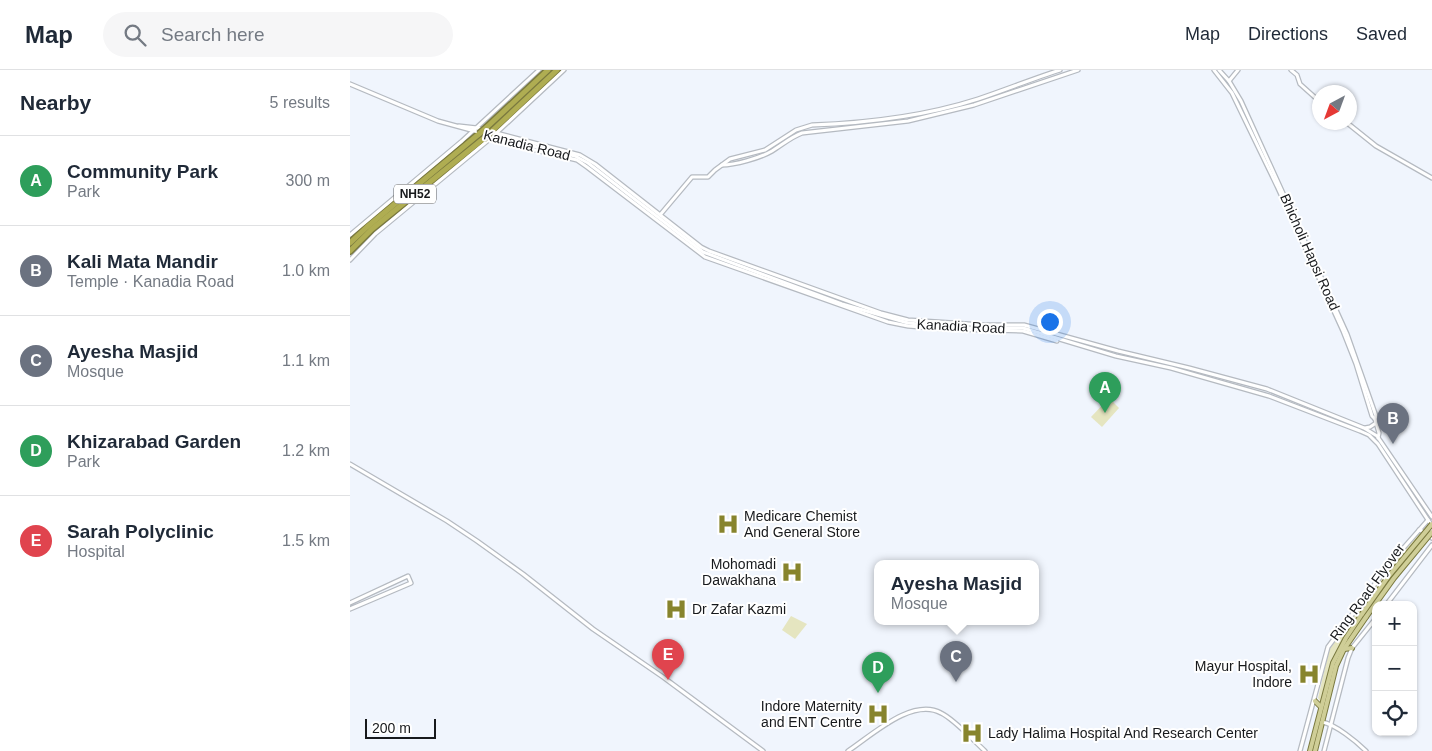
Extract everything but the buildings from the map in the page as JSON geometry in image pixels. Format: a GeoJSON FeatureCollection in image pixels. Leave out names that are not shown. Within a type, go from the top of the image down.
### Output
{"type":"FeatureCollection","features":[{"type":"Feature","properties":{"kind":"highway","name":"NH52"},"geometry":{"type":"LineString","coordinates":[[350,243],[479,134],[548,70]]}},
{"type":"Feature","properties":{"kind":"highway","name":"NH52"},"geometry":{"type":"LineString","coordinates":[[350,251],[372,229],[483,139],[557,70]]}},
{"type":"Feature","properties":{"kind":"main road","name":"Ring Road Flyover"},"geometry":{"type":"LineString","coordinates":[[1315,751],[1333,675],[1344,649],[1388,577],[1432,525]]}},
{"type":"Feature","properties":{"kind":"main road","name":"Ring Road Flyover"},"geometry":{"type":"LineString","coordinates":[[1310,751],[1329,674],[1338,651],[1432,532]]}},
{"type":"Feature","properties":{"kind":"main road"},"geometry":{"type":"LineString","coordinates":[[1344,649],[1352,648]]}},
{"type":"Feature","properties":{"kind":"main road"},"geometry":{"type":"LineString","coordinates":[[1315,701],[1321,707]]}},
{"type":"Feature","properties":{"kind":"street"},"geometry":{"type":"LineString","coordinates":[[350,235],[477,128],[539,70]]}},
{"type":"Feature","properties":{"kind":"street"},"geometry":{"type":"LineString","coordinates":[[350,260],[375,234],[497,133],[564,70]]}},
{"type":"Feature","properties":{"kind":"street"},"geometry":{"type":"LineString","coordinates":[[659,216],[692,177],[708,176],[730,159],[765,150],[802,128],[812,125],[885,120],[924,113],[976,100],[1060,70]]}},
{"type":"Feature","properties":{"kind":"street"},"geometry":{"type":"LineString","coordinates":[[722,165],[731,165],[770,152],[802,133],[908,121],[974,105],[1078,70]]}},
{"type":"Feature","properties":{"kind":"street"},"geometry":{"type":"LineString","coordinates":[[1214,70],[1232,93],[1253,131]]}},
{"type":"Feature","properties":{"kind":"street","name":"Bhicholi Hapsi Road"},"geometry":{"type":"LineString","coordinates":[[1219,70],[1239,97],[1347,334],[1376,416],[1378,438]]}},
{"type":"Feature","properties":{"kind":"street"},"geometry":{"type":"LineString","coordinates":[[1229,81],[1238,70]]}},
{"type":"Feature","properties":{"kind":"street"},"geometry":{"type":"LineString","coordinates":[[1291,70],[1297,75],[1300,84],[1312,94]]}},
{"type":"Feature","properties":{"kind":"street"},"geometry":{"type":"LineString","coordinates":[[350,84],[424,115],[459,126]]}},
{"type":"Feature","properties":{"kind":"street","name":"Kanadia Road"},"geometry":{"type":"LineString","coordinates":[[459,126],[477,128],[580,155],[595,164],[659,216],[705,257],[823,298],[908,325],[973,330],[1023,328],[1100,346],[1226,378],[1276,393],[1364,428],[1378,438],[1388,450],[1432,516]]}},
{"type":"Feature","properties":{"kind":"street","name":"Kanadia Road"},"geometry":{"type":"LineString","coordinates":[[459,126],[504,139],[506,143],[514,143],[573,157],[588,163],[659,216]]}},
{"type":"Feature","properties":{"kind":"street"},"geometry":{"type":"LineString","coordinates":[[1356,130],[1376,146],[1432,178]]}},
{"type":"Feature","properties":{"kind":"street"},"geometry":{"type":"LineString","coordinates":[[573,157],[682,237]]}},
{"type":"Feature","properties":{"kind":"street","name":"Kanadia Road"},"geometry":{"type":"LineString","coordinates":[[682,237],[709,251],[897,318],[968,324],[1021,325],[1098,351],[1225,383],[1274,398],[1360,430],[1369,434],[1375,441],[1432,525]]}},
{"type":"Feature","properties":{"kind":"street"},"geometry":{"type":"LineString","coordinates":[[973,330],[1023,331],[1057,340]]}},
{"type":"Feature","properties":{"kind":"street"},"geometry":{"type":"LineString","coordinates":[[1098,351],[1100,346]]}},
{"type":"Feature","properties":{"kind":"street"},"geometry":{"type":"LineString","coordinates":[[1225,383],[1226,378]]}},
{"type":"Feature","properties":{"kind":"street"},"geometry":{"type":"LineString","coordinates":[[1274,398],[1276,393]]}},
{"type":"Feature","properties":{"kind":"street"},"geometry":{"type":"LineString","coordinates":[[1364,428],[1376,423]]}},
{"type":"Feature","properties":{"kind":"street"},"geometry":{"type":"LineString","coordinates":[[1375,441],[1378,438]]}},
{"type":"Feature","properties":{"kind":"street"},"geometry":{"type":"LineString","coordinates":[[350,464],[478,541],[593,629],[663,677],[763,751]]}},
{"type":"Feature","properties":{"kind":"street"},"geometry":{"type":"LineString","coordinates":[[1300,751],[1332,640],[1392,561],[1432,516]]}},
{"type":"Feature","properties":{"kind":"street"},"geometry":{"type":"LineString","coordinates":[[1418,530],[1428,533],[1432,538]]}},
{"type":"Feature","properties":{"kind":"street"},"geometry":{"type":"LineString","coordinates":[[1389,601],[1432,545]]}},
{"type":"Feature","properties":{"kind":"street"},"geometry":{"type":"LineString","coordinates":[[350,604],[408,576],[410,583],[350,609]]}},
{"type":"Feature","properties":{"kind":"street"},"geometry":{"type":"LineString","coordinates":[[1324,751],[1352,648],[1372,623]]}},
{"type":"Feature","properties":{"kind":"street"},"geometry":{"type":"LineString","coordinates":[[848,751],[888,722],[919,710],[926,710],[942,713],[985,751]]}},
{"type":"Feature","properties":{"kind":"street"},"geometry":{"type":"LineString","coordinates":[[1322,722],[1332,724],[1352,740],[1357,741],[1366,751]]}},
{"type":"Feature","properties":{"kind":"green space"},"geometry":{"type":"Polygon","coordinates":[[[1109,398],[1119,408],[1102,427],[1091,417],[1109,398]]]}},
{"type":"Feature","properties":{"kind":"green space"},"geometry":{"type":"Polygon","coordinates":[[[1419,532],[1421,535],[1343,638],[1333,659],[1321,703],[1318,698],[1329,650],[1361,605],[1419,532]]]}},
{"type":"Feature","properties":{"kind":"green space"},"geometry":{"type":"Polygon","coordinates":[[[791,616],[807,624],[795,639],[782,630],[791,616]]]}},
{"type":"Feature","properties":{"kind":"place","name":"Community Park"},"geometry":{"type":"Point","coordinates":[1105,413]}},
{"type":"Feature","properties":{"kind":"place","name":"Kali Mata Mandir"},"geometry":{"type":"Point","coordinates":[1393,444]}},
{"type":"Feature","properties":{"kind":"place","name":"Medicare Chemist And General Store"},"geometry":{"type":"Point","coordinates":[728,524]}},
{"type":"Feature","properties":{"kind":"place","name":"Mohomadi Dawakhana"},"geometry":{"type":"Point","coordinates":[792,572]}},
{"type":"Feature","properties":{"kind":"place","name":"Dr Zafar Kazmi"},"geometry":{"type":"Point","coordinates":[676,609]}},
{"type":"Feature","properties":{"kind":"place","name":"Mayur Hospital, Indore"},"geometry":{"type":"Point","coordinates":[1309,674]}},
{"type":"Feature","properties":{"kind":"place","name":"Sarah Polyclinic"},"geometry":{"type":"Point","coordinates":[668,680]}},
{"type":"Feature","properties":{"kind":"place","name":"Ayesha Masjid"},"geometry":{"type":"Point","coordinates":[956,682]}},
{"type":"Feature","properties":{"kind":"place","name":"Khizarabad Garden"},"geometry":{"type":"Point","coordinates":[878,693]}},
{"type":"Feature","properties":{"kind":"place","name":"Indore Maternity and ENT Centre"},"geometry":{"type":"Point","coordinates":[878,714]}},
{"type":"Feature","properties":{"kind":"place","name":"Lady Halima Hospital And Research Center"},"geometry":{"type":"Point","coordinates":[972,733]}}]}
